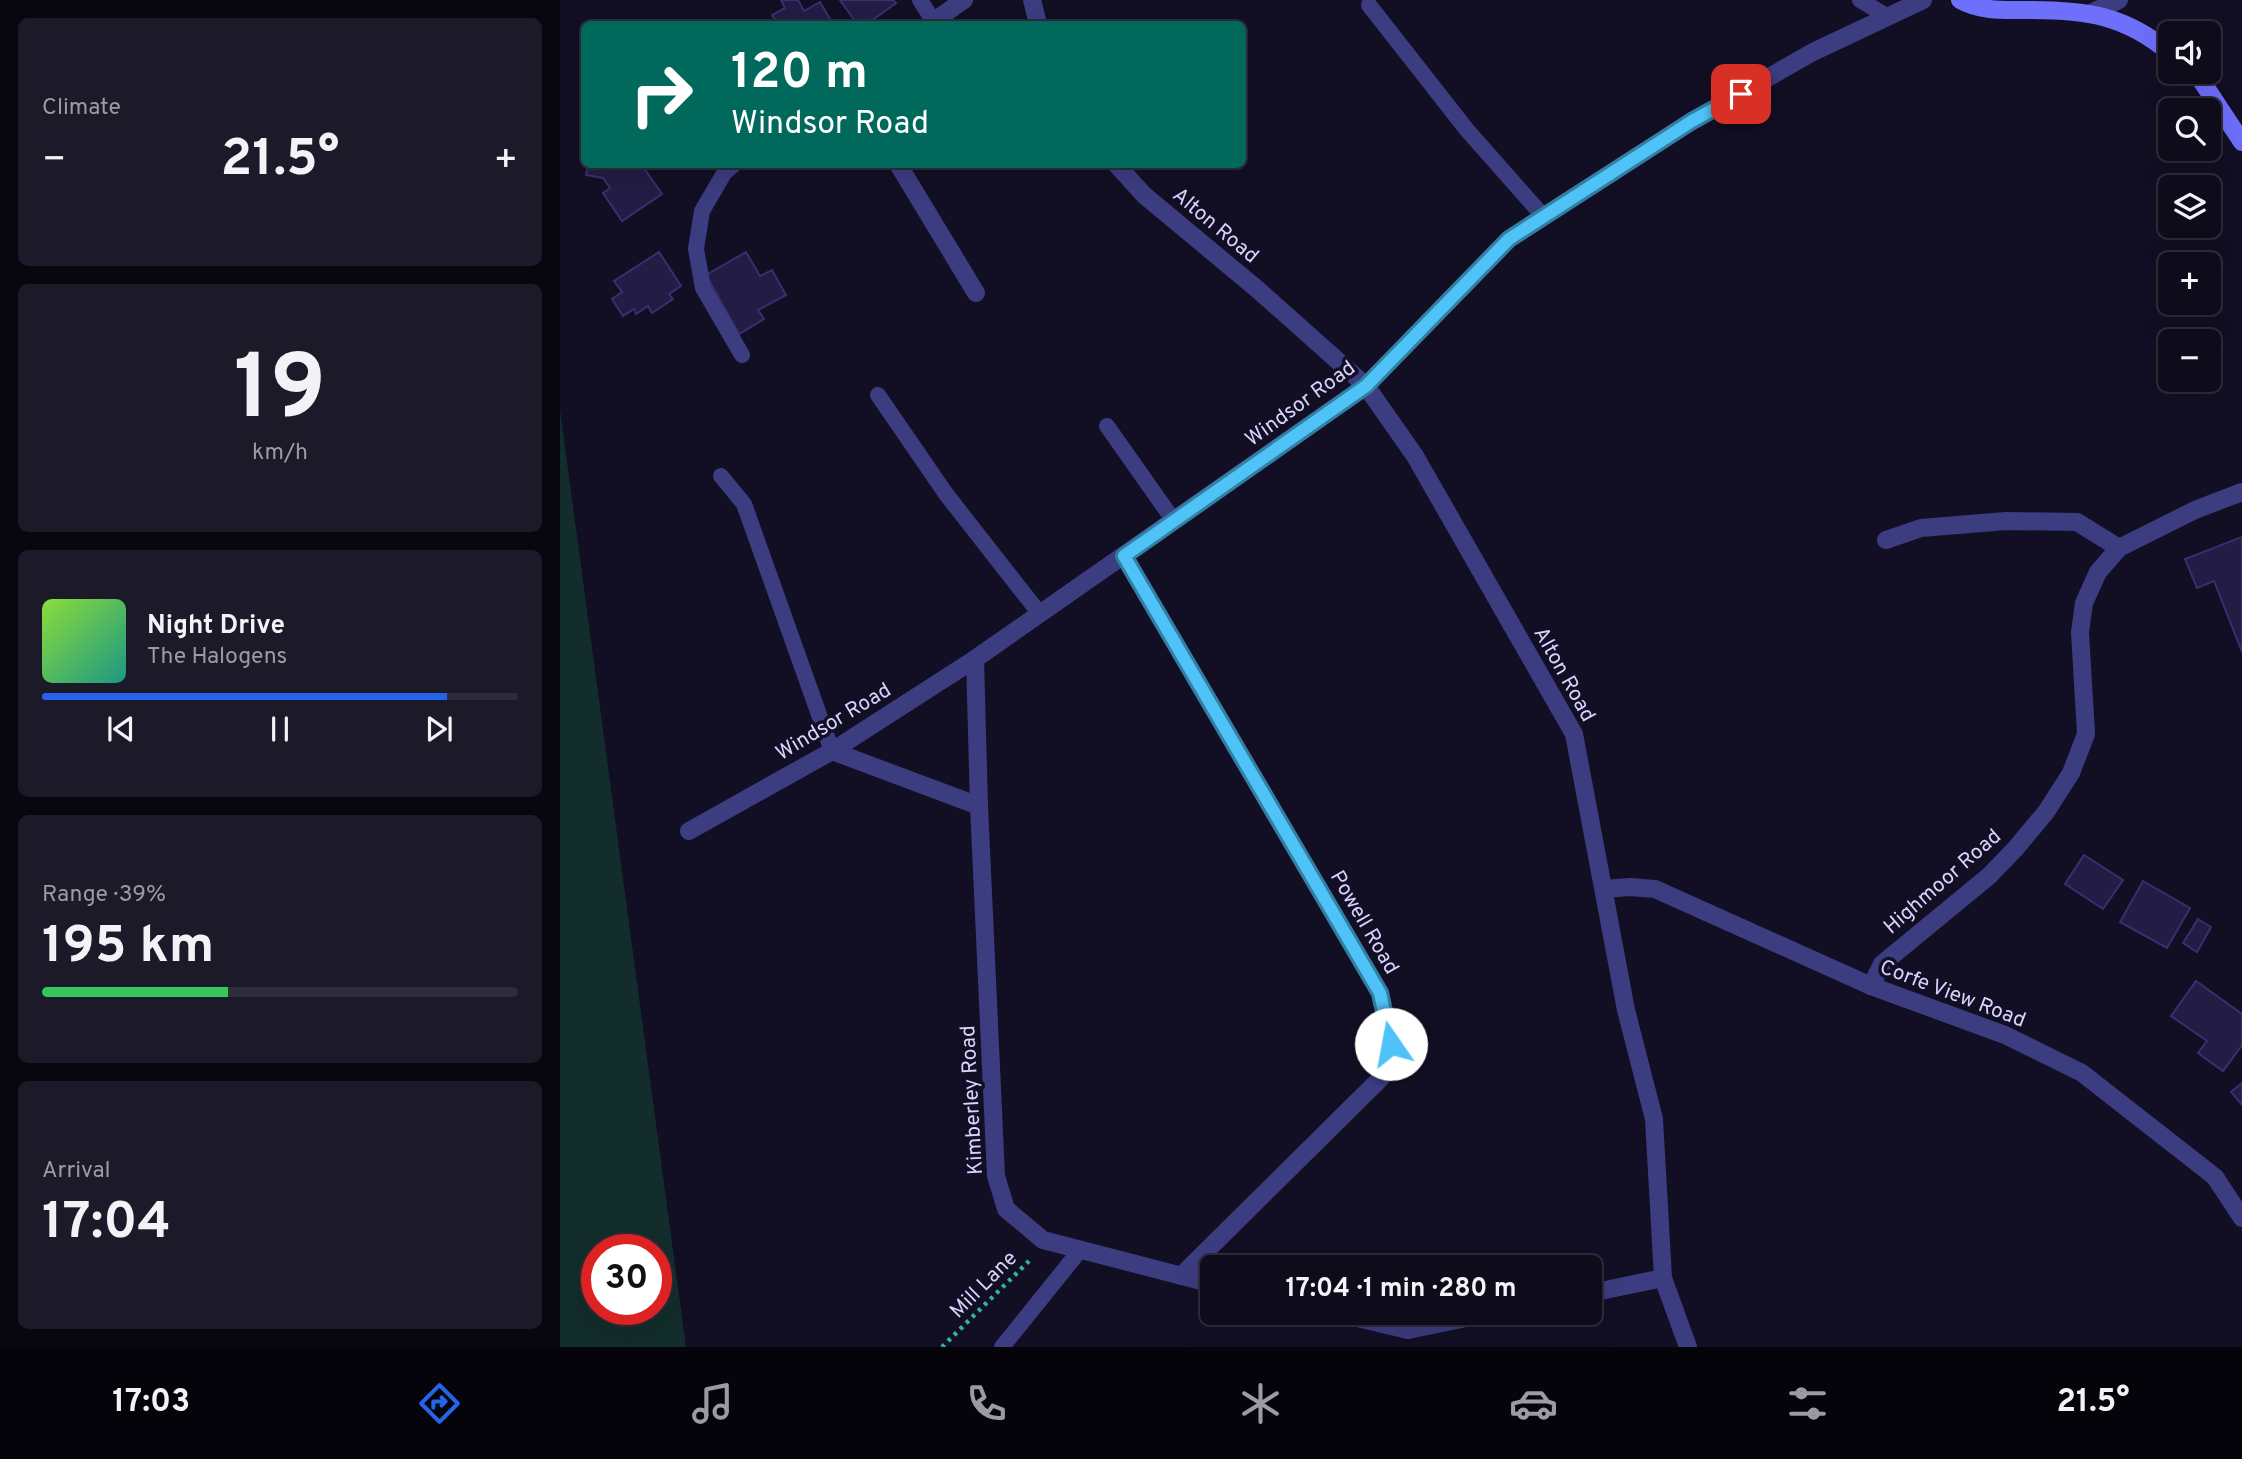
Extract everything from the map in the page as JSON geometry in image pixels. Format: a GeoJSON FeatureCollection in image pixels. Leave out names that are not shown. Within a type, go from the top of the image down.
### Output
{"type":"FeatureCollection","features":[{"type":"Feature","properties":{"kind":"street"},"geometry":{"type":"LineString","coordinates":[[935,21],[964,0]]}},
{"type":"Feature","properties":{"kind":"street"},"geometry":{"type":"LineString","coordinates":[[1032,0],[1037,21]]}},
{"type":"Feature","properties":{"kind":"street","name":"Windsor Road"},"geometry":{"type":"LineString","coordinates":[[689,831],[831,751],[975,659],[1366,386],[1509,239],[1692,121],[1813,52],[1923,0]]}},
{"type":"Feature","properties":{"kind":"street"},"geometry":{"type":"LineString","coordinates":[[1960,0],[1969,5],[1994,10],[2091,13],[2128,25],[2158,45]]}},
{"type":"Feature","properties":{"kind":"street"},"geometry":{"type":"LineString","coordinates":[[2091,13],[2119,0]]}},
{"type":"Feature","properties":{"kind":"street"},"geometry":{"type":"LineString","coordinates":[[2204,84],[2242,142]]}},
{"type":"Feature","properties":{"kind":"street"},"geometry":{"type":"LineString","coordinates":[[900,168],[976,293]]}},
{"type":"Feature","properties":{"kind":"street","name":"Alton Road"},"geometry":{"type":"LineString","coordinates":[[1120,168],[1144,195],[1257,289],[1366,386],[1415,456],[1574,734],[1626,1010],[1654,1119],[1663,1278],[1688,1347]]}},
{"type":"Feature","properties":{"kind":"street","name":"Highmoor Road"},"geometry":{"type":"LineString","coordinates":[[1871,986],[1882,964],[1989,876],[2016,848],[2046,813],[2071,773],[2086,734],[2080,632],[2084,603],[2098,572],[2119,548],[2195,510],[2242,492]]}},
{"type":"Feature","properties":{"kind":"street"},"geometry":{"type":"LineString","coordinates":[[1886,540],[1921,528],[2006,520],[2077,522],[2119,548]]}},
{"type":"Feature","properties":{"kind":"street","name":"Powell Road"},"geometry":{"type":"LineString","coordinates":[[1124,556],[1380,993],[1391,1044],[1381,1077],[1181,1276]]}},
{"type":"Feature","properties":{"kind":"street","name":"Kimberley Road"},"geometry":{"type":"LineString","coordinates":[[975,659],[996,1176],[1006,1209],[1043,1240],[1200,1281]]}},
{"type":"Feature","properties":{"kind":"street"},"geometry":{"type":"LineString","coordinates":[[831,751],[979,806]]}},
{"type":"Feature","properties":{"kind":"street","name":"Corfe View Road"},"geometry":{"type":"LineString","coordinates":[[1604,889],[1655,889],[1871,986],[2005,1035],[2082,1073],[2215,1177],[2242,1218]]}},
{"type":"Feature","properties":{"kind":"street"},"geometry":{"type":"LineString","coordinates":[[1602,1291],[1663,1278]]}},
{"type":"Feature","properties":{"kind":"street"},"geometry":{"type":"LineString","coordinates":[[1384,1325],[1408,1331],[1435,1325]]}},
{"type":"Feature","properties":{"kind":"lane"},"geometry":{"type":"LineString","coordinates":[[920,0],[931,21]]}},
{"type":"Feature","properties":{"kind":"lane"},"geometry":{"type":"LineString","coordinates":[[1860,0],[1888,17]]}},
{"type":"Feature","properties":{"kind":"lane"},"geometry":{"type":"LineString","coordinates":[[1369,5],[1467,130],[1544,216]]}},
{"type":"Feature","properties":{"kind":"lane"},"geometry":{"type":"LineString","coordinates":[[729,168],[702,211],[696,249],[703,288],[742,355]]}},
{"type":"Feature","properties":{"kind":"lane"},"geometry":{"type":"LineString","coordinates":[[878,395],[946,494],[1040,614]]}},
{"type":"Feature","properties":{"kind":"lane"},"geometry":{"type":"LineString","coordinates":[[1107,426],[1174,520]]}},
{"type":"Feature","properties":{"kind":"lane"},"geometry":{"type":"LineString","coordinates":[[721,476],[744,504],[831,751]]}},
{"type":"Feature","properties":{"kind":"lane"},"geometry":{"type":"LineString","coordinates":[[1002,1347],[1081,1249]]}},
{"type":"Feature","properties":{"kind":"path","name":"Mill Lane"},"geometry":{"type":"LineString","coordinates":[[942,1347],[1024,1267],[1043,1240]]}},
{"type":"Feature","properties":{"kind":"green space"},"geometry":{"type":"Polygon","coordinates":[[[560,410],[671,1234],[581,1234],[581,1325],[672,1325],[672,1243],[686,1347],[560,1347],[560,410]]]}},
{"type":"Feature","properties":{"kind":"building"},"geometry":{"type":"Polygon","coordinates":[[[781,0],[798,0],[804,11],[820,2],[831,21],[776,21],[772,15],[785,8],[781,0]]]}},
{"type":"Feature","properties":{"kind":"building"},"geometry":{"type":"Polygon","coordinates":[[[840,0],[893,0],[896,3],[871,21],[855,21],[840,0]]]}},
{"type":"Feature","properties":{"kind":"building"},"geometry":{"type":"Polygon","coordinates":[[[587,168],[644,168],[662,194],[622,221],[603,193],[610,188],[603,178],[586,175],[587,168]]]}},
{"type":"Feature","properties":{"kind":"building"},"geometry":{"type":"Polygon","coordinates":[[[659,252],[681,286],[669,294],[673,299],[652,313],[648,306],[636,314],[634,309],[623,316],[612,299],[622,292],[614,281],[659,252]]]}},
{"type":"Feature","properties":{"kind":"building"},"geometry":{"type":"Polygon","coordinates":[[[746,252],[760,276],[772,270],[786,295],[758,310],[764,319],[739,334],[706,275],[746,252]]]}},
{"type":"Feature","properties":{"kind":"building"},"geometry":{"type":"Polygon","coordinates":[[[2242,537],[2242,652],[2214,581],[2197,588],[2185,559],[2242,537]]]}},
{"type":"Feature","properties":{"kind":"building"},"geometry":{"type":"Polygon","coordinates":[[[2084,855],[2123,880],[2103,909],[2065,884],[2084,855]]]}},
{"type":"Feature","properties":{"kind":"building"},"geometry":{"type":"Polygon","coordinates":[[[2143,881],[2190,908],[2167,948],[2120,922],[2143,881]]]}},
{"type":"Feature","properties":{"kind":"building"},"geometry":{"type":"Polygon","coordinates":[[[2198,919],[2211,927],[2197,952],[2183,943],[2198,919]]]}},
{"type":"Feature","properties":{"kind":"building"},"geometry":{"type":"Polygon","coordinates":[[[2196,981],[2242,1014],[2242,1045],[2223,1071],[2198,1053],[2207,1041],[2171,1016],[2196,981]]]}},
{"type":"Feature","properties":{"kind":"building"},"geometry":{"type":"Polygon","coordinates":[[[2242,1083],[2242,1105],[2231,1092],[2242,1083]]]}},
{"type":"Feature","properties":{"kind":"route"},"geometry":{"type":"LineString","coordinates":[[1391,1044],[1380,993],[1124,556],[1366,386],[1509,239],[1692,121],[1741,94]]}}]}
